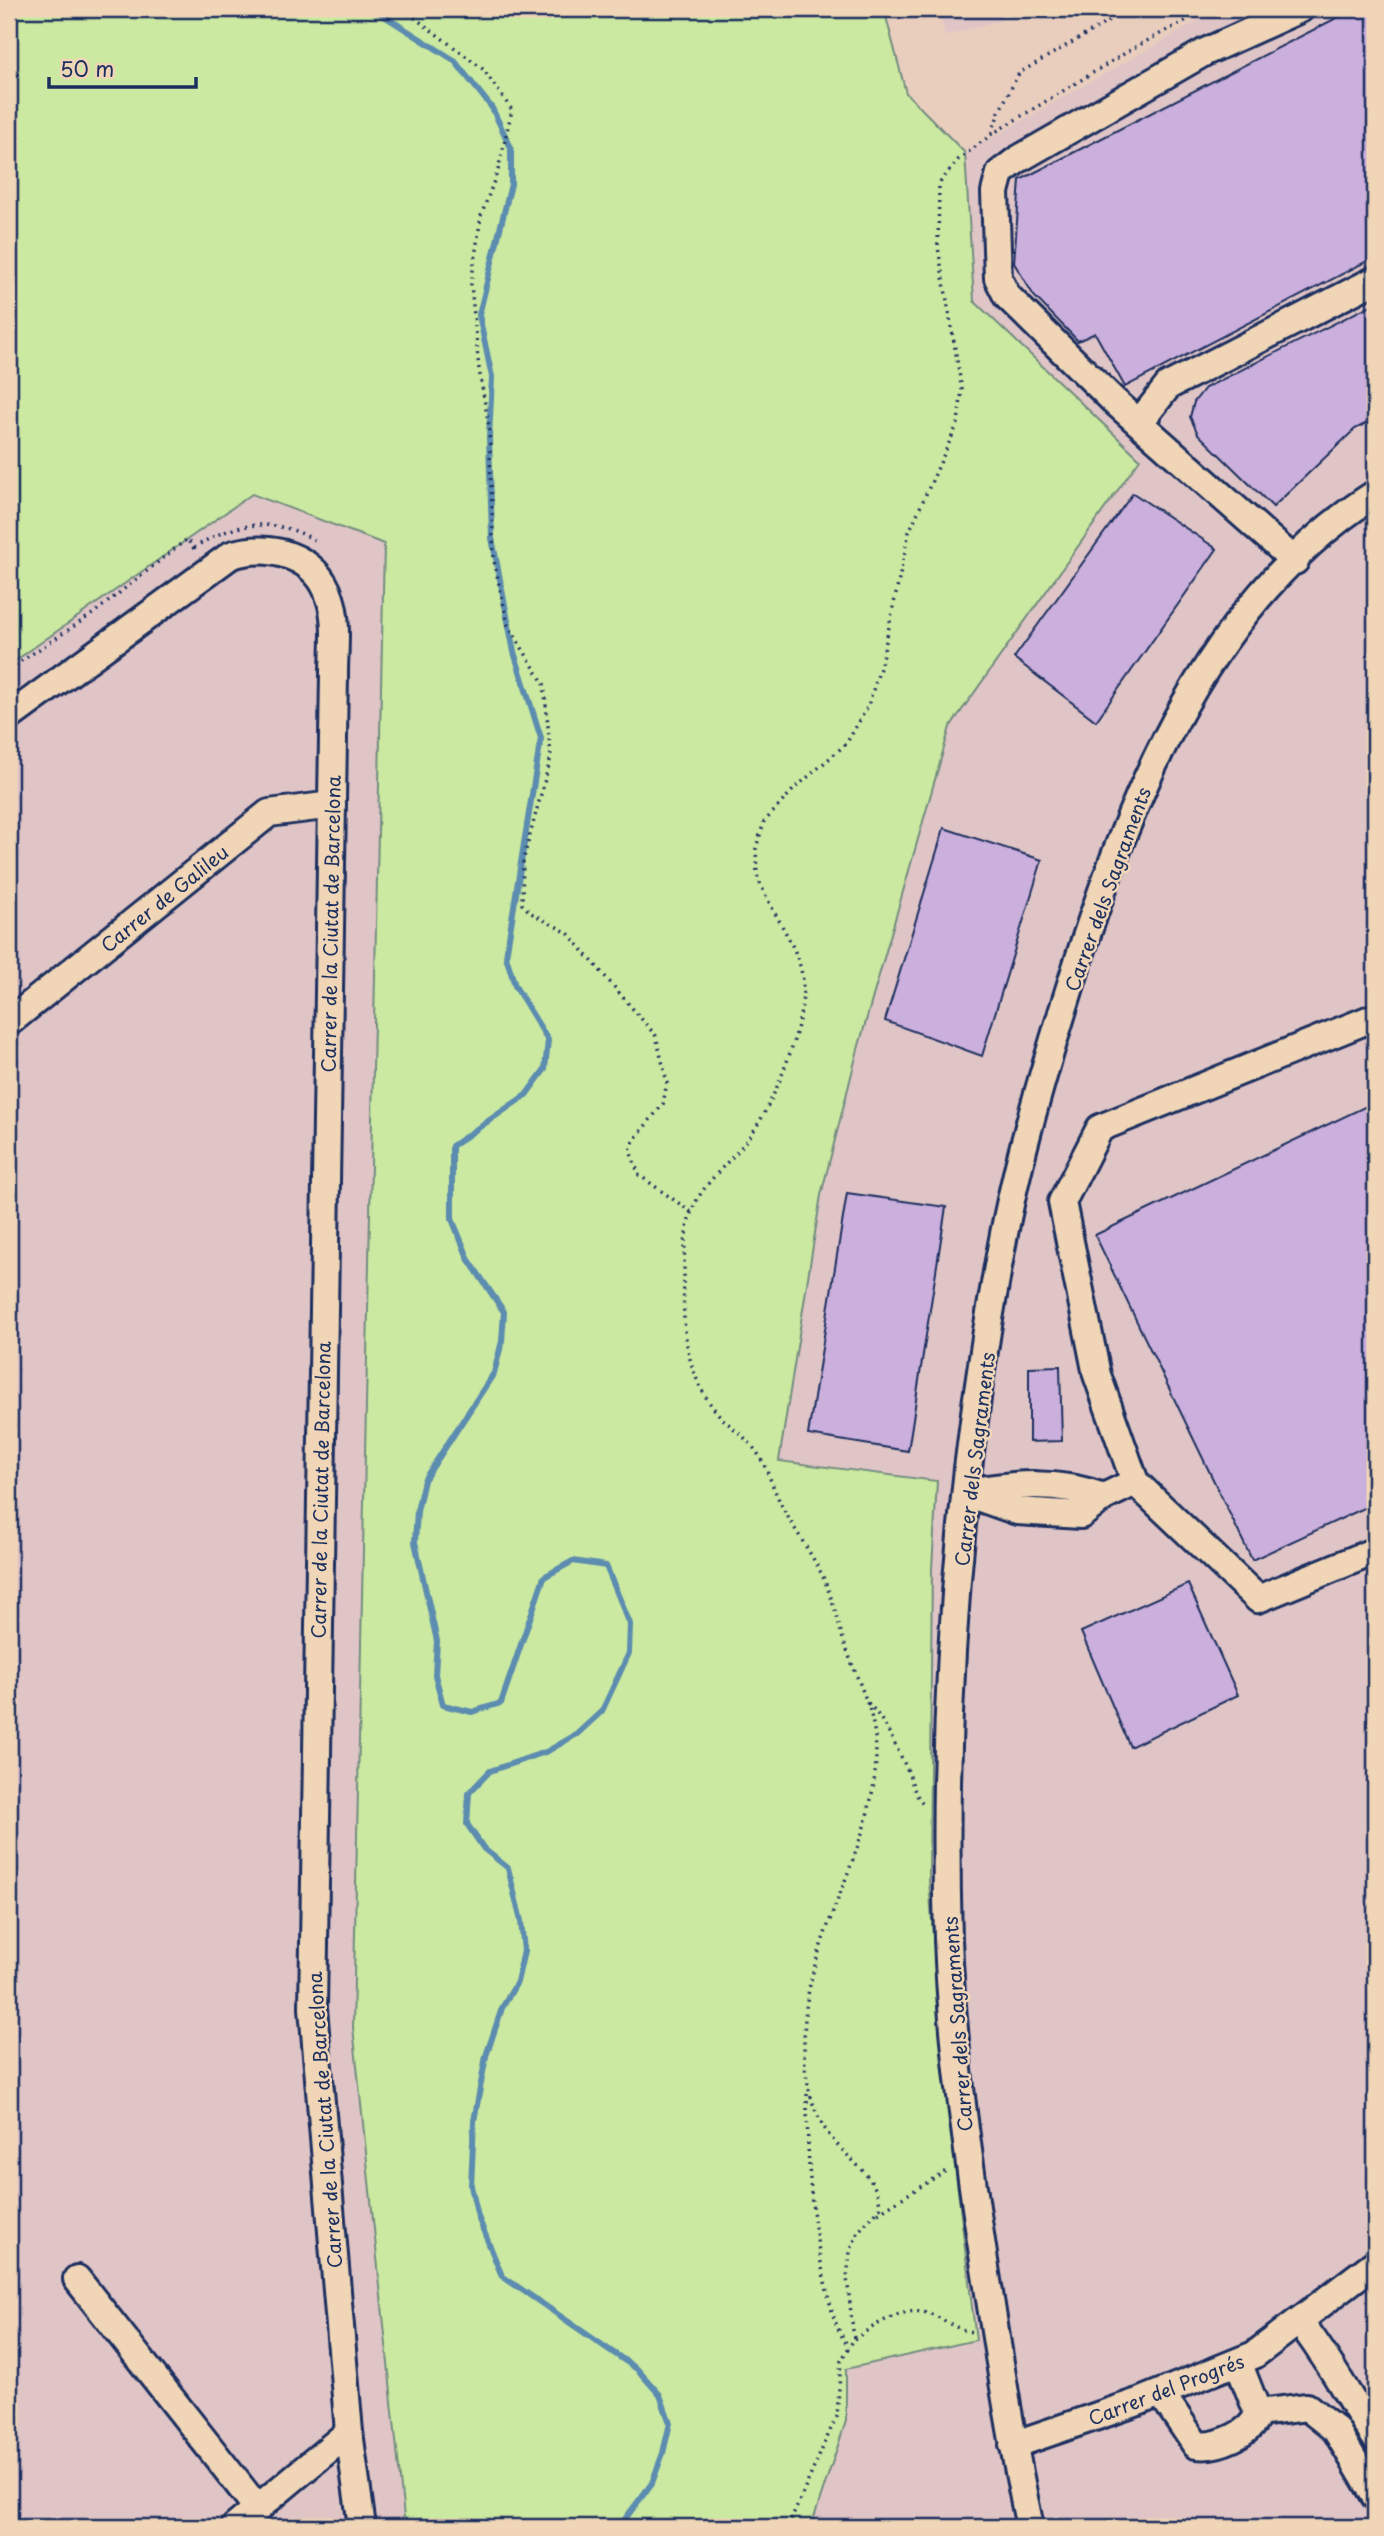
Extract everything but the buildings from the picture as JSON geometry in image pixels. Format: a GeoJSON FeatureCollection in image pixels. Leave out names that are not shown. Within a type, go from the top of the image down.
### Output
{"type":"FeatureCollection","features":[{"type":"Feature","properties":{"kind":"street"},"geometry":{"type":"LineString","coordinates":[[1295,561],[1139,423],[1007,296],[998,278],[996,182],[1000,173],[1017,159],[1194,58],[1300,9]]}},
{"type":"Feature","properties":{"kind":"street"},"geometry":{"type":"LineString","coordinates":[[1139,423],[1168,386],[1375,280]]}},
{"type":"Feature","properties":{"kind":"street","name":"Carrer dels Sagraments"},"geometry":{"type":"LineString","coordinates":[[1030,2527],[1013,2445],[968,2156],[948,1942],[949,1718],[966,1493],[1001,1248],[1050,1050],[1098,901],[1157,754],[1212,656],[1295,561],[1351,509],[1375,494]]}},
{"type":"Feature","properties":{"kind":"street","name":"Carrer de la Ciutat de Barcelona"},"geometry":{"type":"LineString","coordinates":[[9,717],[202,558],[241,552],[279,552],[311,569],[327,590],[334,619],[313,2008],[349,2432],[362,2527]]}},
{"type":"Feature","properties":{"kind":"street","name":"Carrer de Galileu"},"geometry":{"type":"LineString","coordinates":[[9,1022],[269,813],[332,805]]}},
{"type":"Feature","properties":{"kind":"street"},"geometry":{"type":"LineString","coordinates":[[1375,1017],[1100,1128],[1062,1202],[1097,1375],[1135,1482],[1258,1599],[1375,1551]]}},
{"type":"Feature","properties":{"kind":"street"},"geometry":{"type":"LineString","coordinates":[[966,1493],[1017,1511],[1081,1515],[1104,1497],[1135,1482]]}},
{"type":"Feature","properties":{"kind":"street","name":"Carrer del Progrés"},"geometry":{"type":"LineString","coordinates":[[1013,2445],[1161,2393],[1254,2355],[1375,2263]]}},
{"type":"Feature","properties":{"kind":"street"},"geometry":{"type":"LineString","coordinates":[[78,2279],[258,2509]]}},
{"type":"Feature","properties":{"kind":"street"},"geometry":{"type":"LineString","coordinates":[[1299,2321],[1321,2348],[1337,2380],[1375,2437]]}},
{"type":"Feature","properties":{"kind":"street"},"geometry":{"type":"LineString","coordinates":[[1161,2393],[1196,2445],[1216,2443],[1246,2430],[1256,2421],[1258,2413],[1238,2362]]}},
{"type":"Feature","properties":{"kind":"street"},"geometry":{"type":"LineString","coordinates":[[1258,2413],[1307,2407],[1336,2431],[1375,2496]]}},
{"type":"Feature","properties":{"kind":"street"},"geometry":{"type":"LineString","coordinates":[[235,2527],[349,2432]]}},
{"type":"Feature","properties":{"kind":"path"},"geometry":{"type":"LineString","coordinates":[[403,9],[484,69],[512,110],[498,170],[481,216],[471,284],[479,369],[489,427],[495,561],[508,625],[544,684],[551,757],[523,861],[522,904],[531,913],[555,924],[575,939],[656,1036],[667,1082],[663,1104],[634,1140],[630,1151],[639,1175],[691,1212]]}},
{"type":"Feature","properties":{"kind":"path"},"geometry":{"type":"LineString","coordinates":[[992,134],[999,112],[1019,73],[1130,9]]}},
{"type":"Feature","properties":{"kind":"path"},"geometry":{"type":"LineString","coordinates":[[849,2347],[836,2329],[814,2233],[807,2157],[804,2025],[808,1987],[833,1908],[871,1808],[873,1737],[866,1702],[825,1581],[778,1499],[759,1455],[751,1444],[723,1419],[695,1380],[686,1341],[684,1300],[691,1212],[705,1188],[757,1125],[785,1061],[799,1017],[803,994],[802,970],[762,891],[757,875],[756,848],[764,822],[846,744],[868,706],[876,684],[909,533],[952,438],[962,407],[938,247],[939,184],[958,160],[992,134],[1137,46],[1208,9]]}},
{"type":"Feature","properties":{"kind":"path"},"geometry":{"type":"LineString","coordinates":[[9,668],[94,613],[187,539],[202,558]]}},
{"type":"Feature","properties":{"kind":"path"},"geometry":{"type":"LineString","coordinates":[[866,1702],[892,1735],[895,1749],[907,1769],[917,1797],[949,1827]]}},
{"type":"Feature","properties":{"kind":"path"},"geometry":{"type":"LineString","coordinates":[[807,2085],[819,2118],[829,2135],[877,2192],[880,2208],[858,2232],[849,2252],[848,2278],[854,2339]]}},
{"type":"Feature","properties":{"kind":"path"},"geometry":{"type":"LineString","coordinates":[[873,2216],[968,2156]]}},
{"type":"Feature","properties":{"kind":"path"},"geometry":{"type":"LineString","coordinates":[[788,2527],[837,2415],[838,2372],[854,2339],[884,2321],[914,2309],[933,2315],[961,2330],[996,2335]]}},
{"type":"Feature","properties":{"kind":"shaded area"},"geometry":{"type":"Polygon","coordinates":[[[938,9],[1020,9],[1022,14],[945,36],[938,9]]]}},
{"type":"Feature","properties":{"kind":"shaded area"},"geometry":{"type":"Polygon","coordinates":[[[1219,9],[1375,9],[1375,2527],[811,2527],[846,2421],[846,2369],[975,2340],[943,2065],[929,1881],[932,1569],[937,1481],[779,1462],[821,1195],[858,1049],[950,727],[1140,460],[974,301],[965,153],[1219,9]]]}},
{"type":"Feature","properties":{"kind":"shaded area"},"geometry":{"type":"Polygon","coordinates":[[[252,494],[384,544],[353,2027],[405,2527],[9,2527],[9,665],[252,494]]]}},
{"type":"Feature","properties":{"kind":"green space"},"geometry":{"type":"Polygon","coordinates":[[[9,9],[884,9],[906,93],[965,153],[974,301],[1140,459],[950,727],[858,1049],[821,1195],[779,1461],[937,1481],[932,1569],[929,1881],[943,2065],[976,2340],[846,2369],[846,2421],[811,2527],[405,2527],[353,2027],[384,544],[252,494],[9,665],[9,9]]]}},
{"type":"Feature","properties":{"kind":"waterway"},"geometry":{"type":"LineString","coordinates":[[373,9],[454,60],[492,108],[511,148],[511,184],[479,315],[492,377],[489,438],[492,538],[514,652],[541,738],[506,956],[515,986],[548,1040],[545,1069],[526,1095],[452,1146],[452,1219],[469,1260],[504,1312],[502,1341],[494,1373],[424,1480],[417,1511],[415,1542],[437,1641],[435,1675],[443,1705],[472,1712],[501,1703],[544,1577],[573,1561],[606,1566],[630,1624],[629,1653],[602,1711],[577,1734],[548,1751],[490,1771],[469,1793],[467,1824],[484,1849],[508,1868],[521,1921],[524,1951],[517,1982],[502,2008],[486,2056],[474,2121],[471,2186],[478,2217],[502,2276],[637,2369],[660,2395],[670,2423],[663,2453],[652,2483],[619,2527]]}}]}
